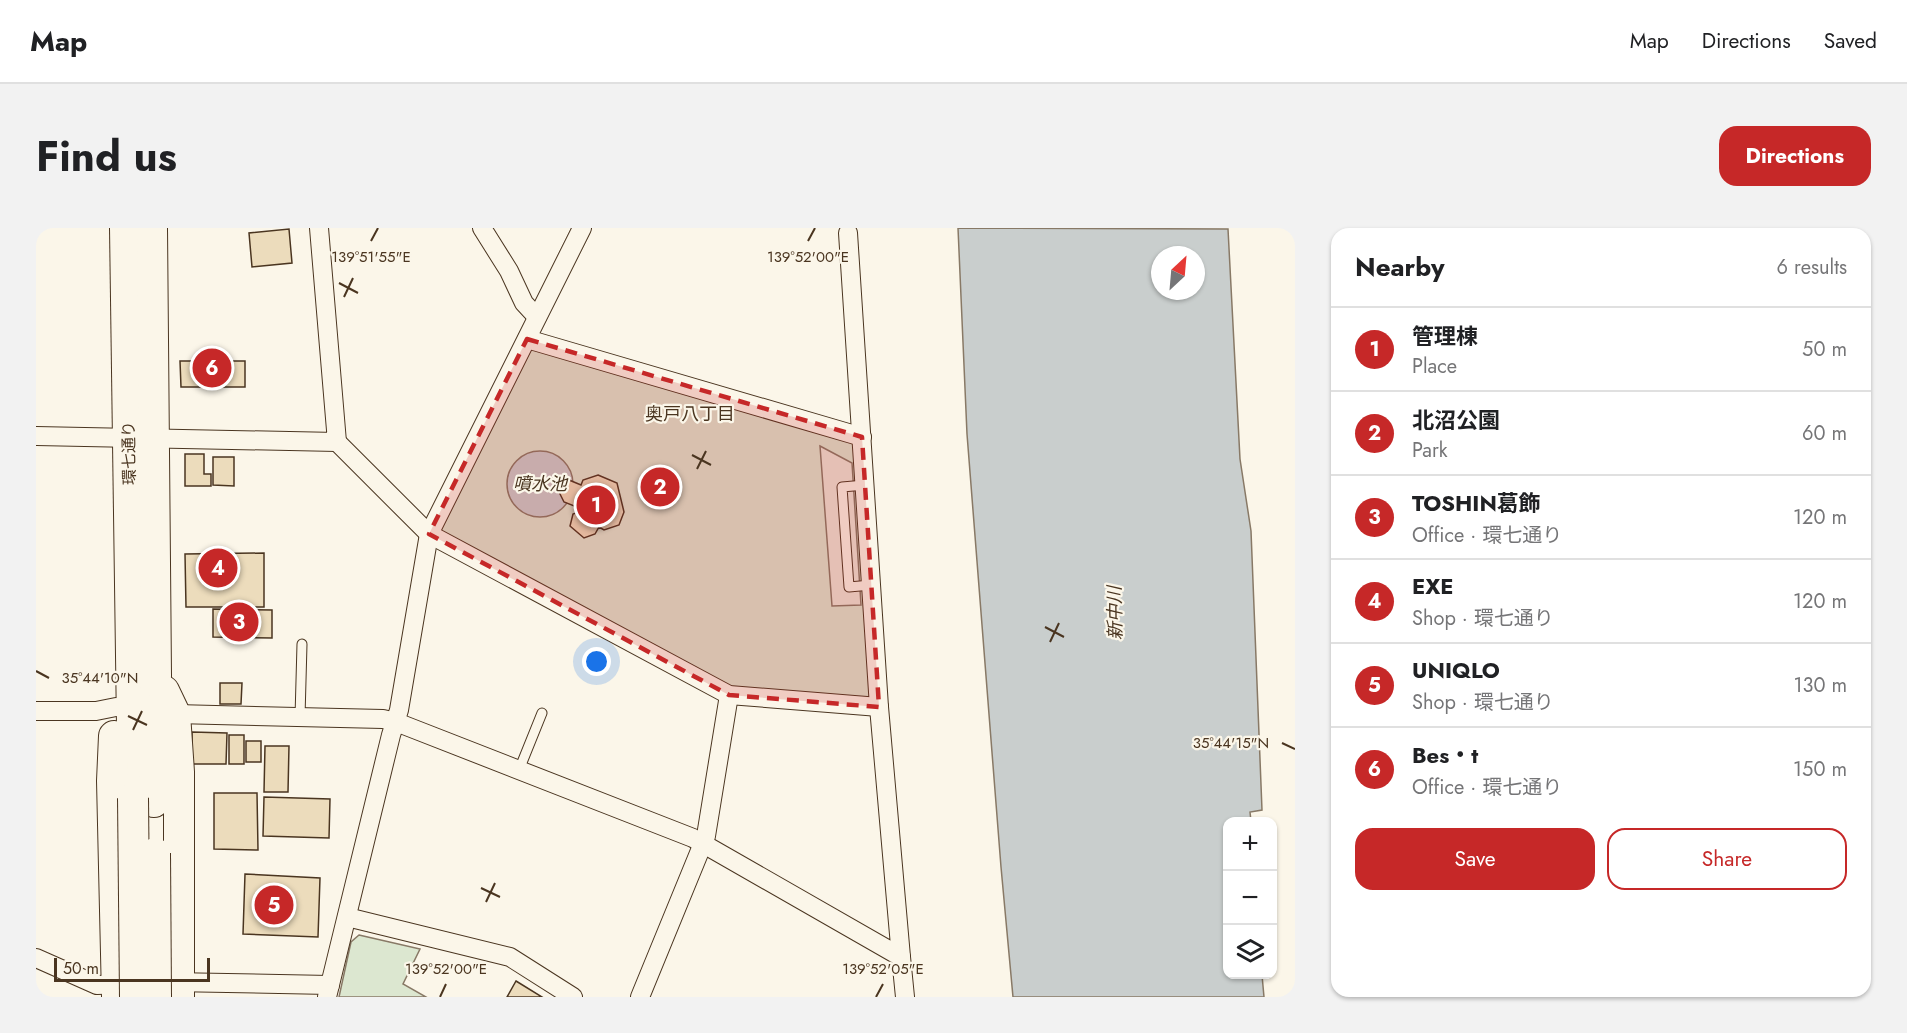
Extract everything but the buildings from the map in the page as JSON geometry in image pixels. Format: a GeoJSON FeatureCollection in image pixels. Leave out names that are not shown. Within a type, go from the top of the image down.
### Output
{"type":"FeatureCollection","features":[{"type":"Feature","properties":{"kind":"main road","name":"環七通り"},"geometry":{"type":"LineString","coordinates":[[125,228],[141,438]]}},
{"type":"Feature","properties":{"kind":"main road","name":"環七通り"},"geometry":{"type":"LineString","coordinates":[[123,993],[144,800],[141,438],[152,228]]}},
{"type":"Feature","properties":{"kind":"main road","name":"環七通り"},"geometry":{"type":"LineString","coordinates":[[123,993],[112,781],[116,707],[143,676]]}},
{"type":"Feature","properties":{"kind":"main road","name":"環七通り"},"geometry":{"type":"LineString","coordinates":[[143,676],[176,714],[178,772],[171,992]]}},
{"type":"Feature","properties":{"kind":"main road","name":"環七通り"},"geometry":{"type":"LineString","coordinates":[[144,800],[171,992]]}},
{"type":"Feature","properties":{"kind":"street"},"geometry":{"type":"LineString","coordinates":[[318,228],[338,442],[429,534],[729,695],[879,707]]}},
{"type":"Feature","properties":{"kind":"street"},"geometry":{"type":"LineString","coordinates":[[482,228],[509,271],[524,303],[537,317]]}},
{"type":"Feature","properties":{"kind":"street"},"geometry":{"type":"LineString","coordinates":[[36,958],[97,985],[123,993],[329,991],[396,722],[429,534],[582,228]]}},
{"type":"Feature","properties":{"kind":"street"},"geometry":{"type":"LineString","coordinates":[[843,230],[862,437],[879,707],[905,997]]}},
{"type":"Feature","properties":{"kind":"street"},"geometry":{"type":"LineString","coordinates":[[527,339],[862,437]]}},
{"type":"Feature","properties":{"kind":"street"},"geometry":{"type":"LineString","coordinates":[[36,435],[338,442]]}},
{"type":"Feature","properties":{"kind":"street"},"geometry":{"type":"LineString","coordinates":[[640,997],[704,845],[729,695]]}},
{"type":"Feature","properties":{"kind":"street"},"geometry":{"type":"LineString","coordinates":[[36,711],[96,711],[116,707]]}},
{"type":"Feature","properties":{"kind":"street"},"geometry":{"type":"LineString","coordinates":[[176,714],[396,722],[693,838],[901,957]]}},
{"type":"Feature","properties":{"kind":"street"},"geometry":{"type":"LineString","coordinates":[[347,917],[510,957],[573,997]]}},
{"type":"Feature","properties":{"kind":"lane"},"geometry":{"type":"LineString","coordinates":[[300,717],[302,644]]}},
{"type":"Feature","properties":{"kind":"lane"},"geometry":{"type":"LineString","coordinates":[[519,770],[542,713]]}},
{"type":"Feature","properties":{"kind":"highlighted area"},"geometry":{"type":"Polygon","coordinates":[[[527,339],[862,437],[879,707],[729,695],[429,534],[527,339]]]}},
{"type":"Feature","properties":{"kind":"green space"},"geometry":{"type":"Polygon","coordinates":[[[530,343],[858,439],[875,703],[731,688],[436,534],[530,343]]]}},
{"type":"Feature","properties":{"kind":"green space"},"geometry":{"type":"Polygon","coordinates":[[[359,935],[420,949],[403,984],[426,997],[339,997],[351,942],[359,935]]]}},
{"type":"Feature","properties":{"kind":"shaded area"},"geometry":{"type":"Polygon","coordinates":[[[820,446],[852,463],[861,605],[832,606],[820,446]]]}},
{"type":"Feature","properties":{"kind":"water","name":"新中川"},"geometry":{"type":"Polygon","coordinates":[[[958,228],[1228,229],[1240,459],[1251,531],[1262,810],[1250,812],[1251,817],[1223,817],[1223,979],[1262,979],[1264,997],[1013,997],[967,434],[958,228]]]}},
{"type":"Feature","properties":{"kind":"water","name":"噴水池"},"geometry":{"type":"Polygon","coordinates":[[[540,451],[552,454],[563,461],[570,472],[573,484],[570,496],[563,507],[552,514],[540,517],[528,514],[517,507],[510,496],[507,484],[510,472],[517,461],[528,454],[540,451]]]}},
{"type":"Feature","properties":{"kind":"place","name":"Bes・t"},"geometry":{"type":"Point","coordinates":[212,368]}},
{"type":"Feature","properties":{"kind":"place","name":"北沼公園"},"geometry":{"type":"Point","coordinates":[660,487]}},
{"type":"Feature","properties":{"kind":"place","name":"管理棟"},"geometry":{"type":"Point","coordinates":[596,505]}},
{"type":"Feature","properties":{"kind":"place","name":"EXE"},"geometry":{"type":"Point","coordinates":[218,568]}},
{"type":"Feature","properties":{"kind":"place","name":"TOSHIN葛飾"},"geometry":{"type":"Point","coordinates":[239,622]}},
{"type":"Feature","properties":{"kind":"place","name":"UNIQLO"},"geometry":{"type":"Point","coordinates":[274,905]}},
{"type":"Feature","properties":{"kind":"district","name":"奥戸八丁目"},"geometry":{"type":"Point","coordinates":[690,414]}}]}
